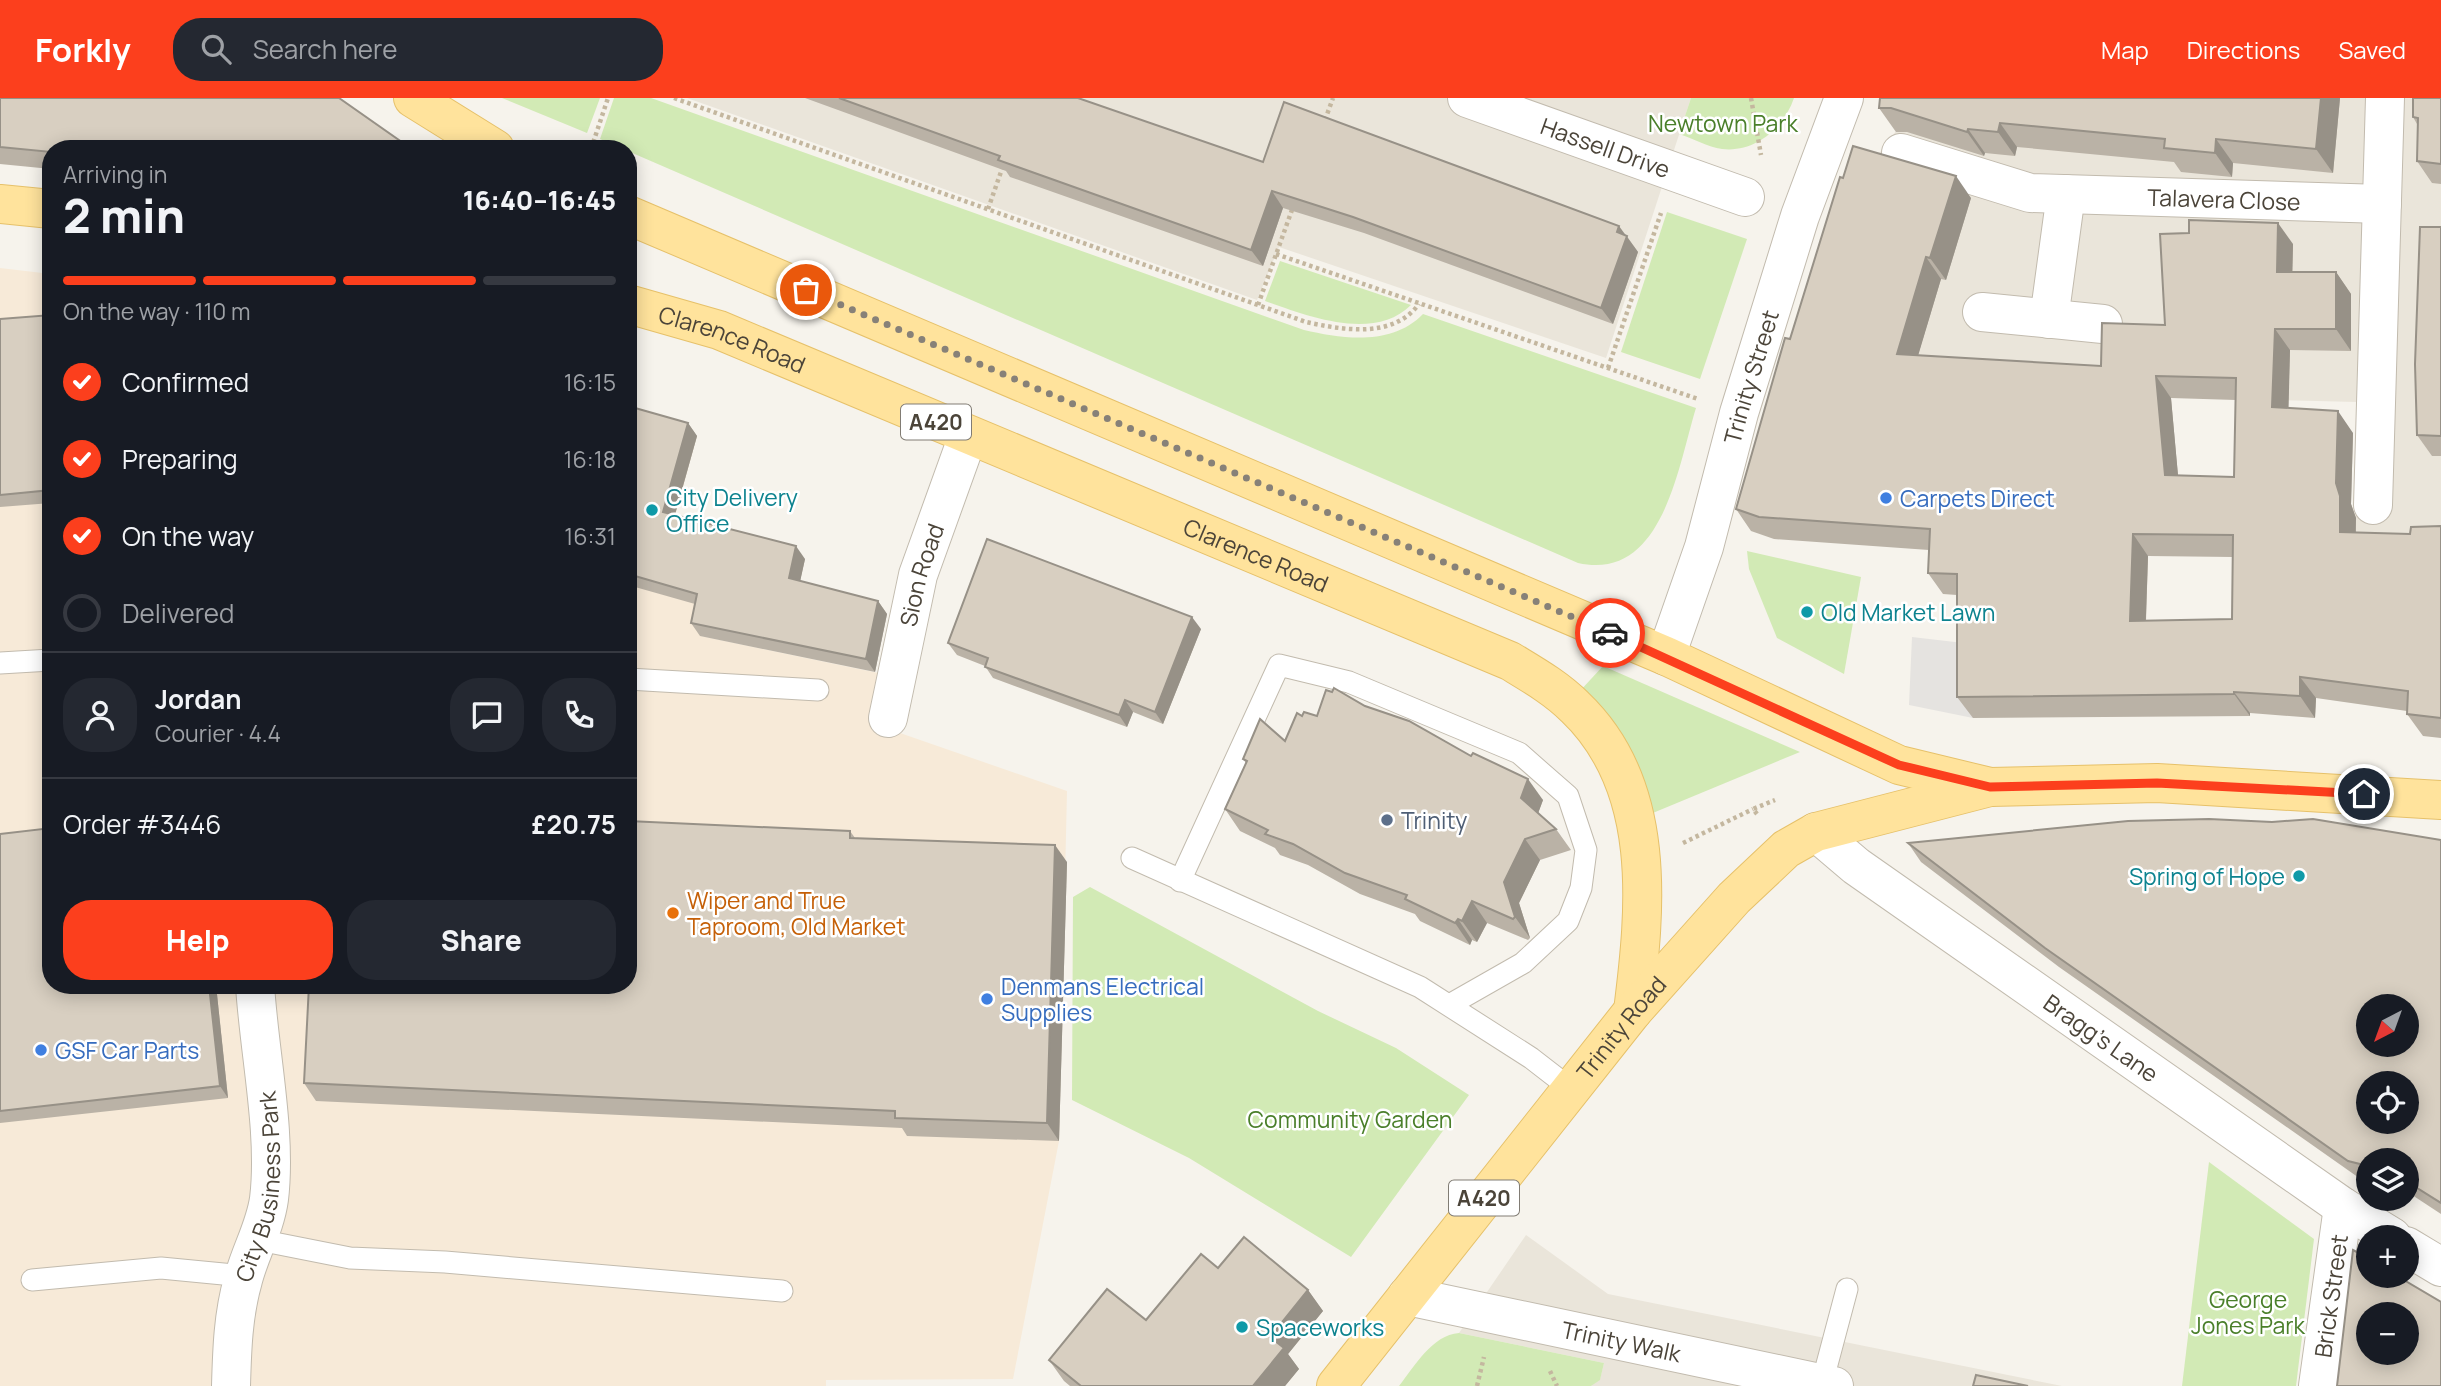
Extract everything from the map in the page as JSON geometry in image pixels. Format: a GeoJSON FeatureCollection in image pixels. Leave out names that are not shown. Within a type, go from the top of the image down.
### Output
{"type":"FeatureCollection","features":[{"type":"Feature","properties":{"kind":"main road"},"geometry":{"type":"LineString","coordinates":[[420,103],[446,140]]}},
{"type":"Feature","properties":{"kind":"main road"},"geometry":{"type":"LineString","coordinates":[[420,103],[480,140]]}},
{"type":"Feature","properties":{"kind":"main road"},"geometry":{"type":"LineString","coordinates":[[0,204],[42,208]]}},
{"type":"Feature","properties":{"kind":"main road","name":"A420"},"geometry":{"type":"LineString","coordinates":[[637,219],[1666,656],[1899,765],[1990,787],[2157,783],[2441,800]]}},
{"type":"Feature","properties":{"kind":"main road","name":"Clarence Road"},"geometry":{"type":"LineString","coordinates":[[637,307],[719,330],[1510,661],[1558,692],[1577,709],[1602,740],[1625,780],[1639,825],[1641,944],[1633,1011]]}},
{"type":"Feature","properties":{"kind":"main road","name":"Trinity Road"},"geometry":{"type":"LineString","coordinates":[[1335,1386],[1633,1011],[1734,898],[1786,849],[1816,832],[1990,787]]}},
{"type":"Feature","properties":{"kind":"street","name":"Hassell Drive"},"geometry":{"type":"LineString","coordinates":[[1467,98],[1745,197]]}},
{"type":"Feature","properties":{"kind":"street","name":"Trinity Street"},"geometry":{"type":"LineString","coordinates":[[1666,656],[1704,547],[1739,414],[1800,216],[1844,98]]}},
{"type":"Feature","properties":{"kind":"street"},"geometry":{"type":"LineString","coordinates":[[2373,505],[2385,98]]}},
{"type":"Feature","properties":{"kind":"street","name":"Talavera Close"},"geometry":{"type":"LineString","coordinates":[[1901,153],[2030,193],[2382,204]]}},
{"type":"Feature","properties":{"kind":"street"},"geometry":{"type":"LineString","coordinates":[[2049,319],[2066,194]]}},
{"type":"Feature","properties":{"kind":"street"},"geometry":{"type":"LineString","coordinates":[[1982,312],[2103,324]]}},
{"type":"Feature","properties":{"kind":"street","name":"Sion Road"},"geometry":{"type":"LineString","coordinates":[[888,718],[918,575],[968,436]]}},
{"type":"Feature","properties":{"kind":"street","name":"Bragg's Lane"},"geometry":{"type":"LineString","coordinates":[[1816,832],[1856,866],[2372,1225]]}},
{"type":"Feature","properties":{"kind":"street","name":"City Business Park"},"geometry":{"type":"LineString","coordinates":[[231,1386],[234,1321],[244,1276],[259,1240],[269,1199],[271,1165],[256,994]]}},
{"type":"Feature","properties":{"kind":"street","name":"Brick Street"},"geometry":{"type":"LineString","coordinates":[[2318,1386],[2343,1207]]}},
{"type":"Feature","properties":{"kind":"street"},"geometry":{"type":"LineString","coordinates":[[2419,1254],[2441,1267]]}},
{"type":"Feature","properties":{"kind":"street","name":"Trinity Walk"},"geometry":{"type":"LineString","coordinates":[[1407,1296],[1828,1384]]}},
{"type":"Feature","properties":{"kind":"lane"},"geometry":{"type":"LineString","coordinates":[[0,663],[42,661]]}},
{"type":"Feature","properties":{"kind":"lane"},"geometry":{"type":"LineString","coordinates":[[1180,881],[1279,665],[1349,682],[1519,753],[1569,796],[1586,850],[1581,888],[1568,921],[1523,962],[1451,1004]]}},
{"type":"Feature","properties":{"kind":"lane"},"geometry":{"type":"LineString","coordinates":[[637,680],[818,690]]}},
{"type":"Feature","properties":{"kind":"lane"},"geometry":{"type":"LineString","coordinates":[[1132,858],[1420,987],[1451,1004],[1531,1058],[1571,1089]]}},
{"type":"Feature","properties":{"kind":"lane"},"geometry":{"type":"LineString","coordinates":[[259,1240],[350,1258],[445,1262],[782,1291]]}},
{"type":"Feature","properties":{"kind":"lane"},"geometry":{"type":"LineString","coordinates":[[32,1280],[161,1268],[244,1276]]}},
{"type":"Feature","properties":{"kind":"lane"},"geometry":{"type":"LineString","coordinates":[[1828,1384],[1847,1289]]}},
{"type":"Feature","properties":{"kind":"path"},"geometry":{"type":"LineString","coordinates":[[595,140],[608,98]]}},
{"type":"Feature","properties":{"kind":"path"},"geometry":{"type":"LineString","coordinates":[[674,98],[1306,322],[1365,329],[1397,323],[1411,314],[1419,304]]}},
{"type":"Feature","properties":{"kind":"path"},"geometry":{"type":"LineString","coordinates":[[1323,124],[1333,98]]}},
{"type":"Feature","properties":{"kind":"path"},"geometry":{"type":"LineString","coordinates":[[988,209],[1005,159]]}},
{"type":"Feature","properties":{"kind":"path"},"geometry":{"type":"LineString","coordinates":[[1608,368],[1674,172]]}},
{"type":"Feature","properties":{"kind":"path"},"geometry":{"type":"LineString","coordinates":[[1258,305],[1295,202]]}},
{"type":"Feature","properties":{"kind":"path"},"geometry":{"type":"LineString","coordinates":[[1276,254],[1739,414]]}},
{"type":"Feature","properties":{"kind":"path"},"geometry":{"type":"LineString","coordinates":[[1681,844],[1753,809]]}},
{"type":"Feature","properties":{"kind":"shaded area"},"geometry":{"type":"Polygon","coordinates":[[[687,98],[1691,98],[1606,358],[1279,247],[1257,300],[687,98]]]}},
{"type":"Feature","properties":{"kind":"shaded area"},"geometry":{"type":"Polygon","coordinates":[[[1900,98],[2441,98],[2441,548],[2354,548],[2357,402],[2193,398],[1801,360],[1868,168],[1896,131],[1900,98]]]}},
{"type":"Feature","properties":{"kind":"shaded area"},"geometry":{"type":"Polygon","coordinates":[[[0,268],[42,273],[42,994],[637,994],[637,419],[697,436],[654,592],[706,606],[701,636],[888,675],[877,725],[1067,791],[1059,1141],[1013,1379],[826,1380],[826,1386],[0,1386],[0,268]]]}},
{"type":"Feature","properties":{"kind":"shaded area"},"geometry":{"type":"Polygon","coordinates":[[[1912,637],[1972,644],[1973,718],[1909,705],[1912,637]]]}},
{"type":"Feature","properties":{"kind":"shaded area"},"geometry":{"type":"Polygon","coordinates":[[[1526,1235],[1608,1294],[2062,1386],[1591,1386],[1600,1379],[1604,1363],[1459,1333],[1526,1235]]]}},
{"type":"Feature","properties":{"kind":"green space"},"geometry":{"type":"Polygon","coordinates":[[[502,98],[600,98],[587,133],[502,98]]]}},
{"type":"Feature","properties":{"kind":"green space"},"geometry":{"type":"Polygon","coordinates":[[[614,98],[651,98],[1304,330],[1335,336],[1382,335],[1411,324],[1423,314],[1696,408],[1673,488],[1648,538],[1630,555],[1607,564],[1578,563],[637,155],[637,140],[600,139],[614,98]]]}},
{"type":"Feature","properties":{"kind":"green space","name":"Newtown Park"},"geometry":{"type":"Polygon","coordinates":[[[1691,98],[1794,98],[1783,119],[1767,136],[1746,147],[1722,149],[1679,134],[1691,98]]]}},
{"type":"Feature","properties":{"kind":"green space"},"geometry":{"type":"Polygon","coordinates":[[[1667,212],[1747,239],[1700,379],[1621,352],[1667,212]]]}},
{"type":"Feature","properties":{"kind":"green space"},"geometry":{"type":"Polygon","coordinates":[[[1280,261],[1411,305],[1396,316],[1360,324],[1320,319],[1282,307],[1265,301],[1280,261]]]}},
{"type":"Feature","properties":{"kind":"green space"},"geometry":{"type":"Polygon","coordinates":[[[1747,551],[1861,577],[1844,674],[1777,638],[1749,569],[1747,551]]]}},
{"type":"Feature","properties":{"kind":"green space"},"geometry":{"type":"Polygon","coordinates":[[[1603,666],[1800,752],[1648,815],[1579,692],[1603,666]]]}},
{"type":"Feature","properties":{"kind":"green space","name":"Community Garden"},"geometry":{"type":"Polygon","coordinates":[[[1090,887],[1318,1011],[1396,1048],[1469,1095],[1351,1257],[1189,1158],[1072,1100],[1073,897],[1090,887]]]}},
{"type":"Feature","properties":{"kind":"green space","name":"George Jones Park"},"geometry":{"type":"Polygon","coordinates":[[[2209,1162],[2314,1239],[2296,1386],[2182,1386],[2209,1162]]]}},
{"type":"Feature","properties":{"kind":"green space"},"geometry":{"type":"Polygon","coordinates":[[[1459,1333],[1604,1363],[1600,1380],[1591,1386],[1399,1386],[1432,1345],[1449,1335],[1459,1333]]]}},
{"type":"Feature","properties":{"kind":"building"},"geometry":{"type":"Polygon","coordinates":[[[0,98],[339,98],[399,140],[42,140],[42,151],[0,147],[0,98]]]}},
{"type":"Feature","properties":{"kind":"building"},"geometry":{"type":"Polygon","coordinates":[[[839,98],[1078,98],[1263,162],[1284,102],[1619,226],[1617,232],[1627,236],[1601,308],[1353,217],[1272,191],[1251,250],[998,160],[1000,156],[839,98]]]}},
{"type":"Feature","properties":{"kind":"building"},"geometry":{"type":"Polygon","coordinates":[[[1880,98],[2321,98],[2316,149],[2216,139],[2215,153],[2164,148],[2165,139],[2000,123],[1998,132],[1968,129],[1967,132],[1891,108],[1879,108],[1880,98]]]}},
{"type":"Feature","properties":{"kind":"building"},"geometry":{"type":"Polygon","coordinates":[[[2413,98],[2441,98],[2441,164],[2417,161],[2418,118],[2413,117],[2413,98]]]}},
{"type":"Feature","properties":{"kind":"building"},"geometry":{"type":"Polygon","coordinates":[[[1853,146],[1956,176],[1930,258],[1926,257],[1897,354],[2101,366],[2102,323],[2165,325],[2160,234],[2189,233],[2189,220],[2278,223],[2277,272],[2336,272],[2336,329],[2275,329],[2272,407],[2338,411],[2336,483],[2340,496],[2340,532],[2410,534],[2411,527],[2441,526],[2441,718],[2407,714],[2408,691],[2300,677],[2300,696],[2234,692],[1957,697],[1957,574],[1928,573],[1930,529],[1759,517],[1736,509],[1785,338],[1790,339],[1840,177],[1843,178],[1853,146]],[[2156,376],[2165,475],[2234,477],[2236,378],[2156,376]],[[2133,534],[2130,621],[2232,619],[2233,535],[2133,534]]]}},
{"type":"Feature","properties":{"kind":"building"},"geometry":{"type":"Polygon","coordinates":[[[2420,227],[2441,227],[2441,436],[2417,435],[2415,364],[2420,227]]]}},
{"type":"Feature","properties":{"kind":"building"},"geometry":{"type":"Polygon","coordinates":[[[42,316],[42,491],[0,495],[0,319],[42,316]]]}},
{"type":"Feature","properties":{"kind":"building"},"geometry":{"type":"Polygon","coordinates":[[[637,409],[688,423],[663,512],[796,546],[789,578],[878,601],[866,659],[691,623],[697,594],[637,577],[637,409]]]}},
{"type":"Feature","properties":{"kind":"building"},"geometry":{"type":"Polygon","coordinates":[[[987,539],[1192,617],[1155,712],[1125,700],[1119,715],[985,667],[988,658],[948,643],[987,539]]]}},
{"type":"Feature","properties":{"kind":"building","name":"Trinity"},"geometry":{"type":"Polygon","coordinates":[[[1334,688],[1365,706],[1409,721],[1471,756],[1473,753],[1528,779],[1521,798],[1556,829],[1525,839],[1504,882],[1515,917],[1513,919],[1472,901],[1462,921],[1458,919],[1455,923],[1405,899],[1407,895],[1345,873],[1293,844],[1265,834],[1268,830],[1225,809],[1247,761],[1243,759],[1260,719],[1285,741],[1297,713],[1302,716],[1304,712],[1317,716],[1326,690],[1332,692],[1334,688]]]}},
{"type":"Feature","properties":{"kind":"building"},"geometry":{"type":"Polygon","coordinates":[[[2209,819],[2272,822],[2313,819],[2441,840],[2441,1203],[2419,1189],[2419,1148],[2356,1148],[2356,1163],[2348,1161],[2045,948],[1908,843],[2128,821],[2209,819]]]}},
{"type":"Feature","properties":{"kind":"building"},"geometry":{"type":"Polygon","coordinates":[[[637,821],[850,831],[850,838],[1055,845],[1047,1123],[895,1118],[895,1111],[304,1083],[309,994],[637,994],[637,821]]]}},
{"type":"Feature","properties":{"kind":"building"},"geometry":{"type":"Polygon","coordinates":[[[42,829],[42,994],[210,994],[220,1086],[0,1111],[0,834],[42,829]]]}},
{"type":"Feature","properties":{"kind":"building","name":"Spaceworks"},"geometry":{"type":"Polygon","coordinates":[[[1244,1237],[1308,1290],[1270,1337],[1284,1348],[1253,1386],[1081,1386],[1049,1360],[1107,1289],[1146,1320],[1201,1254],[1218,1268],[1244,1237]]]}},
{"type":"Feature","properties":{"kind":"building"},"geometry":{"type":"Polygon","coordinates":[[[2353,1250],[2356,1252],[2356,1288],[2417,1288],[2441,1302],[2441,1386],[2337,1386],[2353,1250]]]}},
{"type":"Feature","properties":{"kind":"building"},"geometry":{"type":"Polygon","coordinates":[[[1976,1375],[2028,1386],[1973,1386],[1976,1375]]]}},
{"type":"Feature","properties":{"kind":"way so far"},"geometry":{"type":"LineString","coordinates":[[806,290],[1610,633]]}},
{"type":"Feature","properties":{"kind":"place","name":"Carpets Direct"},"geometry":{"type":"Point","coordinates":[1886,498]}},
{"type":"Feature","properties":{"kind":"place","name":"City Delivery Office"},"geometry":{"type":"Point","coordinates":[652,510]}},
{"type":"Feature","properties":{"kind":"place","name":"Old Market Lawn"},"geometry":{"type":"Point","coordinates":[1807,612]}},
{"type":"Feature","properties":{"kind":"place","name":"Trinity"},"geometry":{"type":"Point","coordinates":[1387,820]}},
{"type":"Feature","properties":{"kind":"place","name":"Spring of Hope"},"geometry":{"type":"Point","coordinates":[2299,876]}},
{"type":"Feature","properties":{"kind":"place","name":"Wiper and True Taproom, Old Market"},"geometry":{"type":"Point","coordinates":[673,913]}},
{"type":"Feature","properties":{"kind":"place","name":"Denmans Electrical Supplies"},"geometry":{"type":"Point","coordinates":[987,999]}},
{"type":"Feature","properties":{"kind":"place","name":"GSF Car Parts"},"geometry":{"type":"Point","coordinates":[41,1050]}},
{"type":"Feature","properties":{"kind":"place","name":"Spaceworks"},"geometry":{"type":"Point","coordinates":[1242,1327]}},
{"type":"Feature","properties":{"kind":"route"},"geometry":{"type":"LineString","coordinates":[[1610,633],[1666,656],[1899,765],[1990,787],[2157,783],[2364,794]]}}]}
